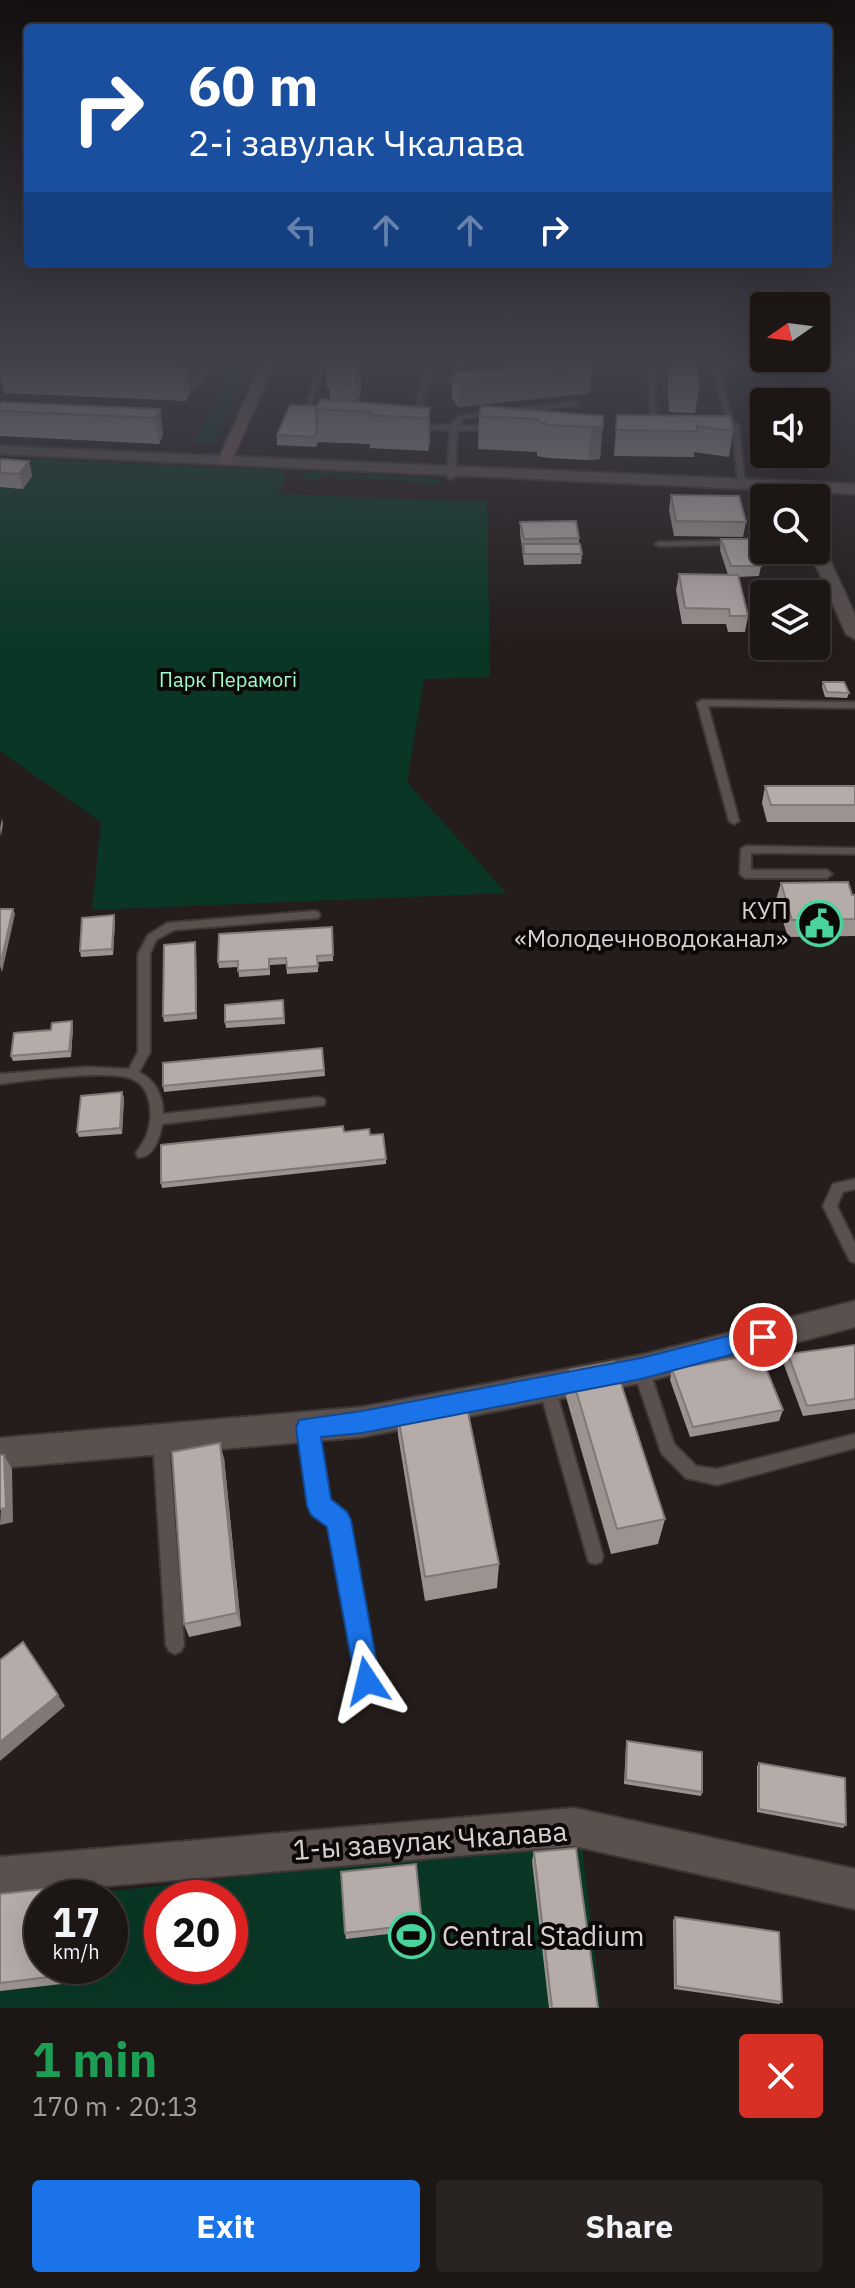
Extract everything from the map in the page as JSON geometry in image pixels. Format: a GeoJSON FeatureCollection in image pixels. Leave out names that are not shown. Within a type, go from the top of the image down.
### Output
{"type":"FeatureCollection","features":[{"type":"Feature","properties":{"kind":"street"},"geometry":{"type":"LineString","coordinates":[[196,459],[451,474],[750,484]]}},
{"type":"Feature","properties":{"kind":"street"},"geometry":{"type":"LineString","coordinates":[[830,490],[855,489]]}},
{"type":"Feature","properties":{"kind":"street"},"geometry":{"type":"LineString","coordinates":[[824,564],[855,634]]}},
{"type":"Feature","properties":{"kind":"street"},"geometry":{"type":"LineString","coordinates":[[0,1453],[362,1422],[641,1369],[855,1314]]}},
{"type":"Feature","properties":{"kind":"street","name":"1-ы завулак Чкалава"},"geometry":{"type":"LineString","coordinates":[[0,1876],[574,1827],[855,1889]]}},
{"type":"Feature","properties":{"kind":"lane"},"geometry":{"type":"LineString","coordinates":[[451,474],[452,459]]}},
{"type":"Feature","properties":{"kind":"lane"},"geometry":{"type":"LineString","coordinates":[[739,459],[742,483]]}},
{"type":"Feature","properties":{"kind":"lane"},"geometry":{"type":"LineString","coordinates":[[659,544],[750,542]]}},
{"type":"Feature","properties":{"kind":"lane"},"geometry":{"type":"LineString","coordinates":[[734,821],[702,703],[855,705]]}},
{"type":"Feature","properties":{"kind":"lane"},"geometry":{"type":"LineString","coordinates":[[827,874],[745,874],[746,849],[855,851]]}},
{"type":"Feature","properties":{"kind":"lane"},"geometry":{"type":"LineString","coordinates":[[132,1074],[144,1052],[144,954],[152,938],[171,926],[314,915]]}},
{"type":"Feature","properties":{"kind":"lane"},"geometry":{"type":"LineString","coordinates":[[0,1079],[106,1071],[132,1074],[147,1083],[157,1098],[156,1135],[143,1153]]}},
{"type":"Feature","properties":{"kind":"lane"},"geometry":{"type":"LineString","coordinates":[[157,1120],[319,1102]]}},
{"type":"Feature","properties":{"kind":"lane"},"geometry":{"type":"LineString","coordinates":[[855,1184],[838,1188],[830,1206],[855,1257]]}},
{"type":"Feature","properties":{"kind":"lane"},"geometry":{"type":"LineString","coordinates":[[641,1369],[668,1449],[692,1473],[717,1477],[855,1441]]}},
{"type":"Feature","properties":{"kind":"lane"},"geometry":{"type":"LineString","coordinates":[[547,1387],[595,1556]]}},
{"type":"Feature","properties":{"kind":"lane"},"geometry":{"type":"LineString","coordinates":[[307,1428],[319,1506],[338,1520],[367,1681]]}},
{"type":"Feature","properties":{"kind":"lane"},"geometry":{"type":"LineString","coordinates":[[161,1438],[175,1645]]}},
{"type":"Feature","properties":{"kind":"green space","name":"Парк Перамогі"},"geometry":{"type":"Polygon","coordinates":[[[0,459],[277,470],[286,474],[278,494],[487,502],[490,677],[424,679],[407,782],[506,893],[92,910],[101,822],[0,751],[0,459]]]}},
{"type":"Feature","properties":{"kind":"green space"},"geometry":{"type":"Polygon","coordinates":[[[308,472],[429,478],[437,479],[442,484],[424,486],[423,482],[326,476],[305,481],[301,476],[308,472]]]}},
{"type":"Feature","properties":{"kind":"green space","name":"Central Stadium"},"geometry":{"type":"Polygon","coordinates":[[[581,1839],[601,2008],[0,2008],[0,1903],[24,1939],[24,1984],[128,1984],[128,1889],[144,1887],[144,1984],[248,1984],[248,1880],[211,1880],[581,1839]]]}},
{"type":"Feature","properties":{"kind":"building"},"geometry":{"type":"Polygon","coordinates":[[[0,459],[29,461],[19,474],[0,473],[0,459]]]}},
{"type":"Feature","properties":{"kind":"building"},"geometry":{"type":"Polygon","coordinates":[[[671,495],[739,496],[746,522],[676,521],[671,495]]]}},
{"type":"Feature","properties":{"kind":"building"},"geometry":{"type":"Polygon","coordinates":[[[576,521],[579,538],[524,539],[520,522],[576,521]]]}},
{"type":"Feature","properties":{"kind":"building"},"geometry":{"type":"Polygon","coordinates":[[[721,539],[750,539],[750,564],[761,566],[731,566],[721,539]]]}},
{"type":"Feature","properties":{"kind":"building"},"geometry":{"type":"Polygon","coordinates":[[[523,544],[580,544],[582,554],[524,554],[523,544]]]}},
{"type":"Feature","properties":{"kind":"building"},"geometry":{"type":"Polygon","coordinates":[[[679,574],[738,575],[748,616],[730,616],[729,609],[685,608],[679,574]]]}},
{"type":"Feature","properties":{"kind":"building"},"geometry":{"type":"Polygon","coordinates":[[[823,682],[844,682],[849,693],[827,692],[823,682]]]}},
{"type":"Feature","properties":{"kind":"building"},"geometry":{"type":"Polygon","coordinates":[[[765,786],[855,786],[855,805],[771,805],[765,786]]]}},
{"type":"Feature","properties":{"kind":"building"},"geometry":{"type":"Polygon","coordinates":[[[848,882],[852,895],[855,895],[855,919],[792,920],[781,883],[848,882]]]}},
{"type":"Feature","properties":{"kind":"building"},"geometry":{"type":"Polygon","coordinates":[[[0,909],[13,909],[0,966],[0,909]]]}},
{"type":"Feature","properties":{"kind":"building"},"geometry":{"type":"Polygon","coordinates":[[[114,915],[112,949],[80,951],[82,918],[114,915]]]}},
{"type":"Feature","properties":{"kind":"building"},"geometry":{"type":"Polygon","coordinates":[[[332,927],[333,955],[317,956],[318,966],[287,968],[286,958],[269,959],[269,969],[238,971],[238,961],[218,962],[219,934],[332,927]]]}},
{"type":"Feature","properties":{"kind":"building"},"geometry":{"type":"Polygon","coordinates":[[[195,942],[196,1013],[163,1016],[164,945],[195,942]]]}},
{"type":"Feature","properties":{"kind":"building"},"geometry":{"type":"Polygon","coordinates":[[[283,1000],[284,1018],[225,1022],[225,1005],[283,1000]]]}},
{"type":"Feature","properties":{"kind":"building"},"geometry":{"type":"Polygon","coordinates":[[[72,1021],[69,1051],[11,1056],[14,1033],[51,1030],[52,1023],[72,1021]]]}},
{"type":"Feature","properties":{"kind":"building"},"geometry":{"type":"Polygon","coordinates":[[[322,1048],[324,1070],[163,1086],[163,1063],[322,1048]]]}},
{"type":"Feature","properties":{"kind":"building"},"geometry":{"type":"Polygon","coordinates":[[[122,1092],[120,1128],[77,1132],[81,1096],[122,1092]]]}},
{"type":"Feature","properties":{"kind":"building"},"geometry":{"type":"Polygon","coordinates":[[[343,1126],[344,1132],[369,1129],[370,1135],[383,1134],[386,1159],[161,1183],[161,1145],[343,1126]]]}},
{"type":"Feature","properties":{"kind":"building"},"geometry":{"type":"Polygon","coordinates":[[[855,1345],[855,1399],[807,1406],[788,1354],[855,1345]]]}},
{"type":"Feature","properties":{"kind":"building"},"geometry":{"type":"Polygon","coordinates":[[[760,1354],[783,1410],[693,1427],[672,1369],[760,1354]]]}},
{"type":"Feature","properties":{"kind":"building"},"geometry":{"type":"Polygon","coordinates":[[[614,1362],[665,1519],[617,1529],[570,1370],[614,1362]]]}},
{"type":"Feature","properties":{"kind":"building"},"geometry":{"type":"Polygon","coordinates":[[[465,1398],[499,1564],[425,1577],[397,1409],[465,1398]]]}},
{"type":"Feature","properties":{"kind":"building"},"geometry":{"type":"Polygon","coordinates":[[[220,1443],[237,1613],[184,1624],[172,1452],[220,1443]]]}},
{"type":"Feature","properties":{"kind":"building"},"geometry":{"type":"Polygon","coordinates":[[[0,1455],[4,1455],[6,1508],[0,1509],[0,1455]]]}},
{"type":"Feature","properties":{"kind":"building"},"geometry":{"type":"Polygon","coordinates":[[[23,1642],[58,1695],[0,1742],[0,1660],[23,1642]]]}},
{"type":"Feature","properties":{"kind":"building"},"geometry":{"type":"Polygon","coordinates":[[[627,1741],[702,1752],[702,1792],[626,1780],[627,1741]]]}},
{"type":"Feature","properties":{"kind":"building"},"geometry":{"type":"Polygon","coordinates":[[[759,1763],[845,1778],[846,1825],[759,1809],[759,1763]]]}},
{"type":"Feature","properties":{"kind":"building"},"geometry":{"type":"Polygon","coordinates":[[[576,1848],[598,2008],[552,2008],[534,1852],[576,1848]]]}},
{"type":"Feature","properties":{"kind":"building"},"geometry":{"type":"Polygon","coordinates":[[[416,1864],[422,1924],[345,1933],[341,1872],[416,1864]]]}},
{"type":"Feature","properties":{"kind":"building"},"geometry":{"type":"Polygon","coordinates":[[[24,1891],[24,1980],[0,1983],[0,1894],[24,1891]]]}},
{"type":"Feature","properties":{"kind":"building"},"geometry":{"type":"Polygon","coordinates":[[[675,1917],[779,1932],[782,2002],[676,1986],[675,1917]]]}},
{"type":"Feature","properties":{"kind":"place","name":"КУП «Молодечноводоканал»"},"geometry":{"type":"Point","coordinates":[819,924]}},
{"type":"Feature","properties":{"kind":"place","name":"Central Stadium"},"geometry":{"type":"Point","coordinates":[411,1935]}},
{"type":"Feature","properties":{"kind":"route"},"geometry":{"type":"LineString","coordinates":[[367,1681],[338,1520],[319,1506],[307,1428],[362,1422],[641,1369],[763,1337]]}}]}
